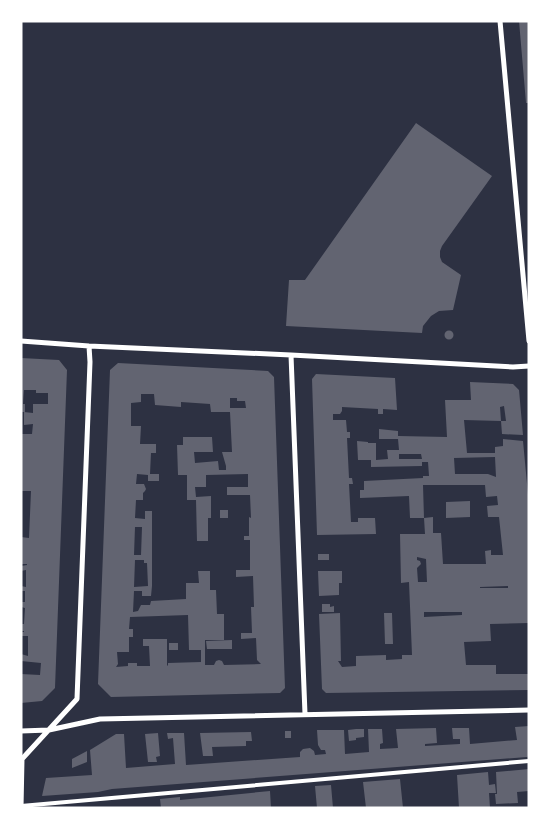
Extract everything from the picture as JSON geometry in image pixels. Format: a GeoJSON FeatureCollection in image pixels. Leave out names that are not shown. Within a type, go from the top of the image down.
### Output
{"type":"FeatureCollection","features":[{"type":"Feature","properties":{"kind":"street"},"geometry":{"type":"LineString","coordinates":[[500,21],[529,341]]}},
{"type":"Feature","properties":{"kind":"street"},"geometry":{"type":"LineString","coordinates":[[21,341],[513,367],[529,366]]}},
{"type":"Feature","properties":{"kind":"street"},"geometry":{"type":"LineString","coordinates":[[21,807],[22,759],[77,699],[90,362],[89,346]]}},
{"type":"Feature","properties":{"kind":"street"},"geometry":{"type":"LineString","coordinates":[[290,355],[305,714]]}},
{"type":"Feature","properties":{"kind":"street"},"geometry":{"type":"LineString","coordinates":[[21,731],[49,730],[100,719],[529,710]]}},
{"type":"Feature","properties":{"kind":"lane"},"geometry":{"type":"LineString","coordinates":[[21,807],[529,761]]}},
{"type":"Feature","properties":{"kind":"building"},"geometry":{"type":"Polygon","coordinates":[[[519,21],[529,21],[529,103],[526,103],[519,21]]]}},
{"type":"Feature","properties":{"kind":"building"},"geometry":{"type":"Polygon","coordinates":[[[416,123],[492,176],[440,251],[442,262],[461,275],[453,310],[439,311],[431,316],[423,326],[422,333],[286,326],[289,280],[305,280],[416,123]]]}},
{"type":"Feature","properties":{"kind":"building"},"geometry":{"type":"Polygon","coordinates":[[[449,330],[454,335],[449,340],[444,335],[449,330]]]}},
{"type":"Feature","properties":{"kind":"building"},"geometry":{"type":"Polygon","coordinates":[[[21,358],[59,360],[67,370],[55,688],[42,701],[21,703],[21,674],[40,675],[41,663],[21,661],[21,654],[28,656],[28,636],[21,636],[22,632],[24,632],[21,631],[21,624],[24,624],[25,608],[21,607],[21,602],[25,602],[25,591],[21,591],[21,586],[26,587],[26,570],[21,571],[21,566],[27,564],[21,564],[21,537],[29,538],[31,491],[21,491],[21,434],[32,434],[33,424],[24,425],[24,412],[21,412],[21,358]],[[24,390],[24,412],[33,413],[33,404],[48,404],[48,393],[24,390]]]}},
{"type":"Feature","properties":{"kind":"building"},"geometry":{"type":"Polygon","coordinates":[[[118,363],[268,371],[274,377],[285,688],[280,693],[111,697],[98,684],[110,370],[118,363]],[[141,394],[141,402],[131,403],[131,426],[141,426],[140,444],[156,444],[156,453],[151,453],[150,474],[159,474],[159,481],[148,481],[148,475],[137,474],[136,484],[144,484],[146,489],[143,493],[143,500],[136,500],[135,518],[145,519],[145,511],[152,511],[152,586],[151,596],[142,596],[142,591],[134,591],[133,612],[138,611],[141,605],[150,605],[151,601],[186,599],[186,583],[199,583],[198,571],[210,571],[210,590],[216,590],[217,614],[224,614],[224,640],[205,640],[205,665],[214,665],[219,660],[224,665],[261,664],[257,660],[256,638],[241,639],[241,633],[252,633],[251,607],[254,607],[253,576],[236,577],[236,570],[250,570],[250,540],[244,540],[244,536],[249,536],[249,517],[251,518],[250,495],[227,495],[227,487],[248,487],[248,474],[206,475],[206,487],[195,487],[196,497],[211,496],[211,518],[208,518],[208,541],[197,541],[196,500],[187,500],[187,475],[178,475],[177,445],[183,445],[183,437],[212,437],[213,452],[194,452],[195,463],[218,461],[219,470],[226,470],[222,452],[232,452],[230,412],[211,412],[210,404],[181,402],[181,407],[155,405],[154,394],[141,394]],[[230,398],[230,408],[246,408],[245,401],[237,401],[237,398],[230,398]],[[135,527],[134,555],[141,555],[142,527],[135,527]],[[135,560],[134,587],[148,586],[147,563],[144,563],[144,560],[135,560]],[[188,615],[130,617],[129,629],[133,629],[133,637],[129,637],[129,652],[117,652],[118,664],[116,667],[128,666],[128,663],[137,663],[137,666],[150,666],[149,646],[143,646],[143,639],[167,639],[167,666],[168,663],[201,662],[201,650],[189,650],[188,615]]]}},
{"type":"Feature","properties":{"kind":"building"},"geometry":{"type":"Polygon","coordinates":[[[316,374],[395,378],[397,410],[383,409],[383,414],[378,414],[378,409],[342,407],[340,414],[333,414],[333,420],[346,420],[347,432],[350,432],[350,438],[347,438],[349,478],[352,478],[353,484],[349,484],[351,522],[358,522],[358,518],[375,518],[376,534],[317,535],[312,379],[316,374]]]}},
{"type":"Feature","properties":{"kind":"building"},"geometry":{"type":"Polygon","coordinates":[[[470,382],[513,384],[519,390],[523,435],[502,434],[501,421],[464,420],[467,453],[495,453],[495,447],[503,446],[503,439],[523,441],[529,505],[529,623],[490,624],[491,641],[464,642],[466,665],[496,665],[496,674],[529,674],[529,690],[326,693],[322,689],[319,614],[340,613],[341,661],[338,661],[342,667],[356,666],[356,656],[386,655],[386,660],[402,659],[402,655],[412,655],[409,582],[401,583],[400,534],[425,534],[424,518],[410,518],[409,496],[360,498],[360,490],[364,490],[364,481],[423,478],[423,476],[429,476],[428,462],[422,462],[422,466],[371,467],[371,460],[358,460],[357,441],[376,443],[376,460],[388,459],[387,450],[399,450],[398,439],[379,439],[379,429],[398,431],[398,436],[447,437],[445,400],[471,400],[470,382]],[[504,406],[500,407],[501,421],[506,421],[504,406]],[[399,454],[399,459],[422,459],[421,454],[399,454]],[[495,457],[454,458],[455,474],[488,474],[496,477],[495,457]],[[423,485],[424,518],[433,517],[433,533],[441,533],[443,564],[486,564],[485,551],[491,550],[491,555],[503,555],[499,517],[488,517],[487,506],[498,505],[497,496],[486,497],[485,485],[423,485]],[[417,557],[421,564],[417,568],[418,582],[427,582],[426,559],[417,557]],[[508,586],[480,587],[508,588],[508,586]],[[424,612],[424,617],[462,615],[462,612],[424,612]]]}},
{"type":"Feature","properties":{"kind":"building"},"geometry":{"type":"Polygon","coordinates":[[[470,501],[470,517],[446,518],[446,502],[470,501]]]}},
{"type":"Feature","properties":{"kind":"building"},"geometry":{"type":"Polygon","coordinates":[[[220,510],[228,510],[228,518],[220,518],[220,510]]]}},
{"type":"Feature","properties":{"kind":"building"},"geometry":{"type":"Polygon","coordinates":[[[318,554],[329,554],[329,560],[318,560],[318,554]]]}},
{"type":"Feature","properties":{"kind":"building"},"geometry":{"type":"Polygon","coordinates":[[[318,571],[342,571],[339,595],[319,596],[318,571]]]}},
{"type":"Feature","properties":{"kind":"building"},"geometry":{"type":"Polygon","coordinates":[[[322,604],[330,604],[330,607],[334,606],[334,612],[322,612],[322,604]]]}},
{"type":"Feature","properties":{"kind":"building"},"geometry":{"type":"Polygon","coordinates":[[[384,613],[392,613],[393,644],[385,644],[384,613]]]}},
{"type":"Feature","properties":{"kind":"building"},"geometry":{"type":"Polygon","coordinates":[[[232,640],[232,649],[207,649],[206,641],[232,640]]]}},
{"type":"Feature","properties":{"kind":"building"},"geometry":{"type":"Polygon","coordinates":[[[169,643],[178,643],[178,650],[169,650],[169,643]]]}},
{"type":"Feature","properties":{"kind":"building"},"geometry":{"type":"Polygon","coordinates":[[[529,726],[529,756],[527,757],[42,796],[46,778],[92,775],[90,750],[116,734],[124,734],[126,768],[175,764],[173,738],[168,739],[167,733],[184,733],[186,765],[300,757],[300,752],[303,749],[310,748],[314,751],[315,755],[326,754],[325,750],[321,750],[318,745],[317,730],[344,730],[345,754],[369,752],[368,729],[382,729],[383,743],[380,744],[380,749],[398,748],[396,729],[436,728],[437,743],[425,744],[425,746],[460,744],[460,739],[453,739],[452,728],[469,728],[470,744],[517,740],[515,727],[529,726]]]}},
{"type":"Feature","properties":{"kind":"building"},"geometry":{"type":"Polygon","coordinates":[[[364,729],[364,737],[349,741],[348,730],[364,729]]]}},
{"type":"Feature","properties":{"kind":"building"},"geometry":{"type":"Polygon","coordinates":[[[285,731],[291,731],[291,738],[285,738],[285,731]]]}},
{"type":"Feature","properties":{"kind":"building"},"geometry":{"type":"Polygon","coordinates":[[[251,732],[252,741],[246,741],[246,746],[212,747],[213,756],[203,756],[200,733],[251,732]]]}},
{"type":"Feature","properties":{"kind":"building"},"geometry":{"type":"Polygon","coordinates":[[[158,733],[160,756],[156,757],[157,762],[148,762],[145,734],[158,733]]]}},
{"type":"Feature","properties":{"kind":"building"},"geometry":{"type":"Polygon","coordinates":[[[87,751],[87,762],[72,768],[72,759],[87,751]]]}},
{"type":"Feature","properties":{"kind":"building"},"geometry":{"type":"Polygon","coordinates":[[[529,769],[529,791],[517,792],[518,803],[496,804],[496,772],[529,769]]]}},
{"type":"Feature","properties":{"kind":"building"},"geometry":{"type":"Polygon","coordinates":[[[488,772],[489,785],[495,784],[496,793],[489,793],[490,808],[459,808],[457,775],[488,772]]]}},
{"type":"Feature","properties":{"kind":"building"},"geometry":{"type":"Polygon","coordinates":[[[400,779],[403,808],[366,808],[363,782],[400,779]]]}},
{"type":"Feature","properties":{"kind":"building"},"geometry":{"type":"Polygon","coordinates":[[[331,785],[333,808],[317,808],[315,786],[331,785]]]}},
{"type":"Feature","properties":{"kind":"building"},"geometry":{"type":"Polygon","coordinates":[[[270,791],[271,808],[161,808],[160,799],[180,797],[180,800],[270,791]]]}}]}
